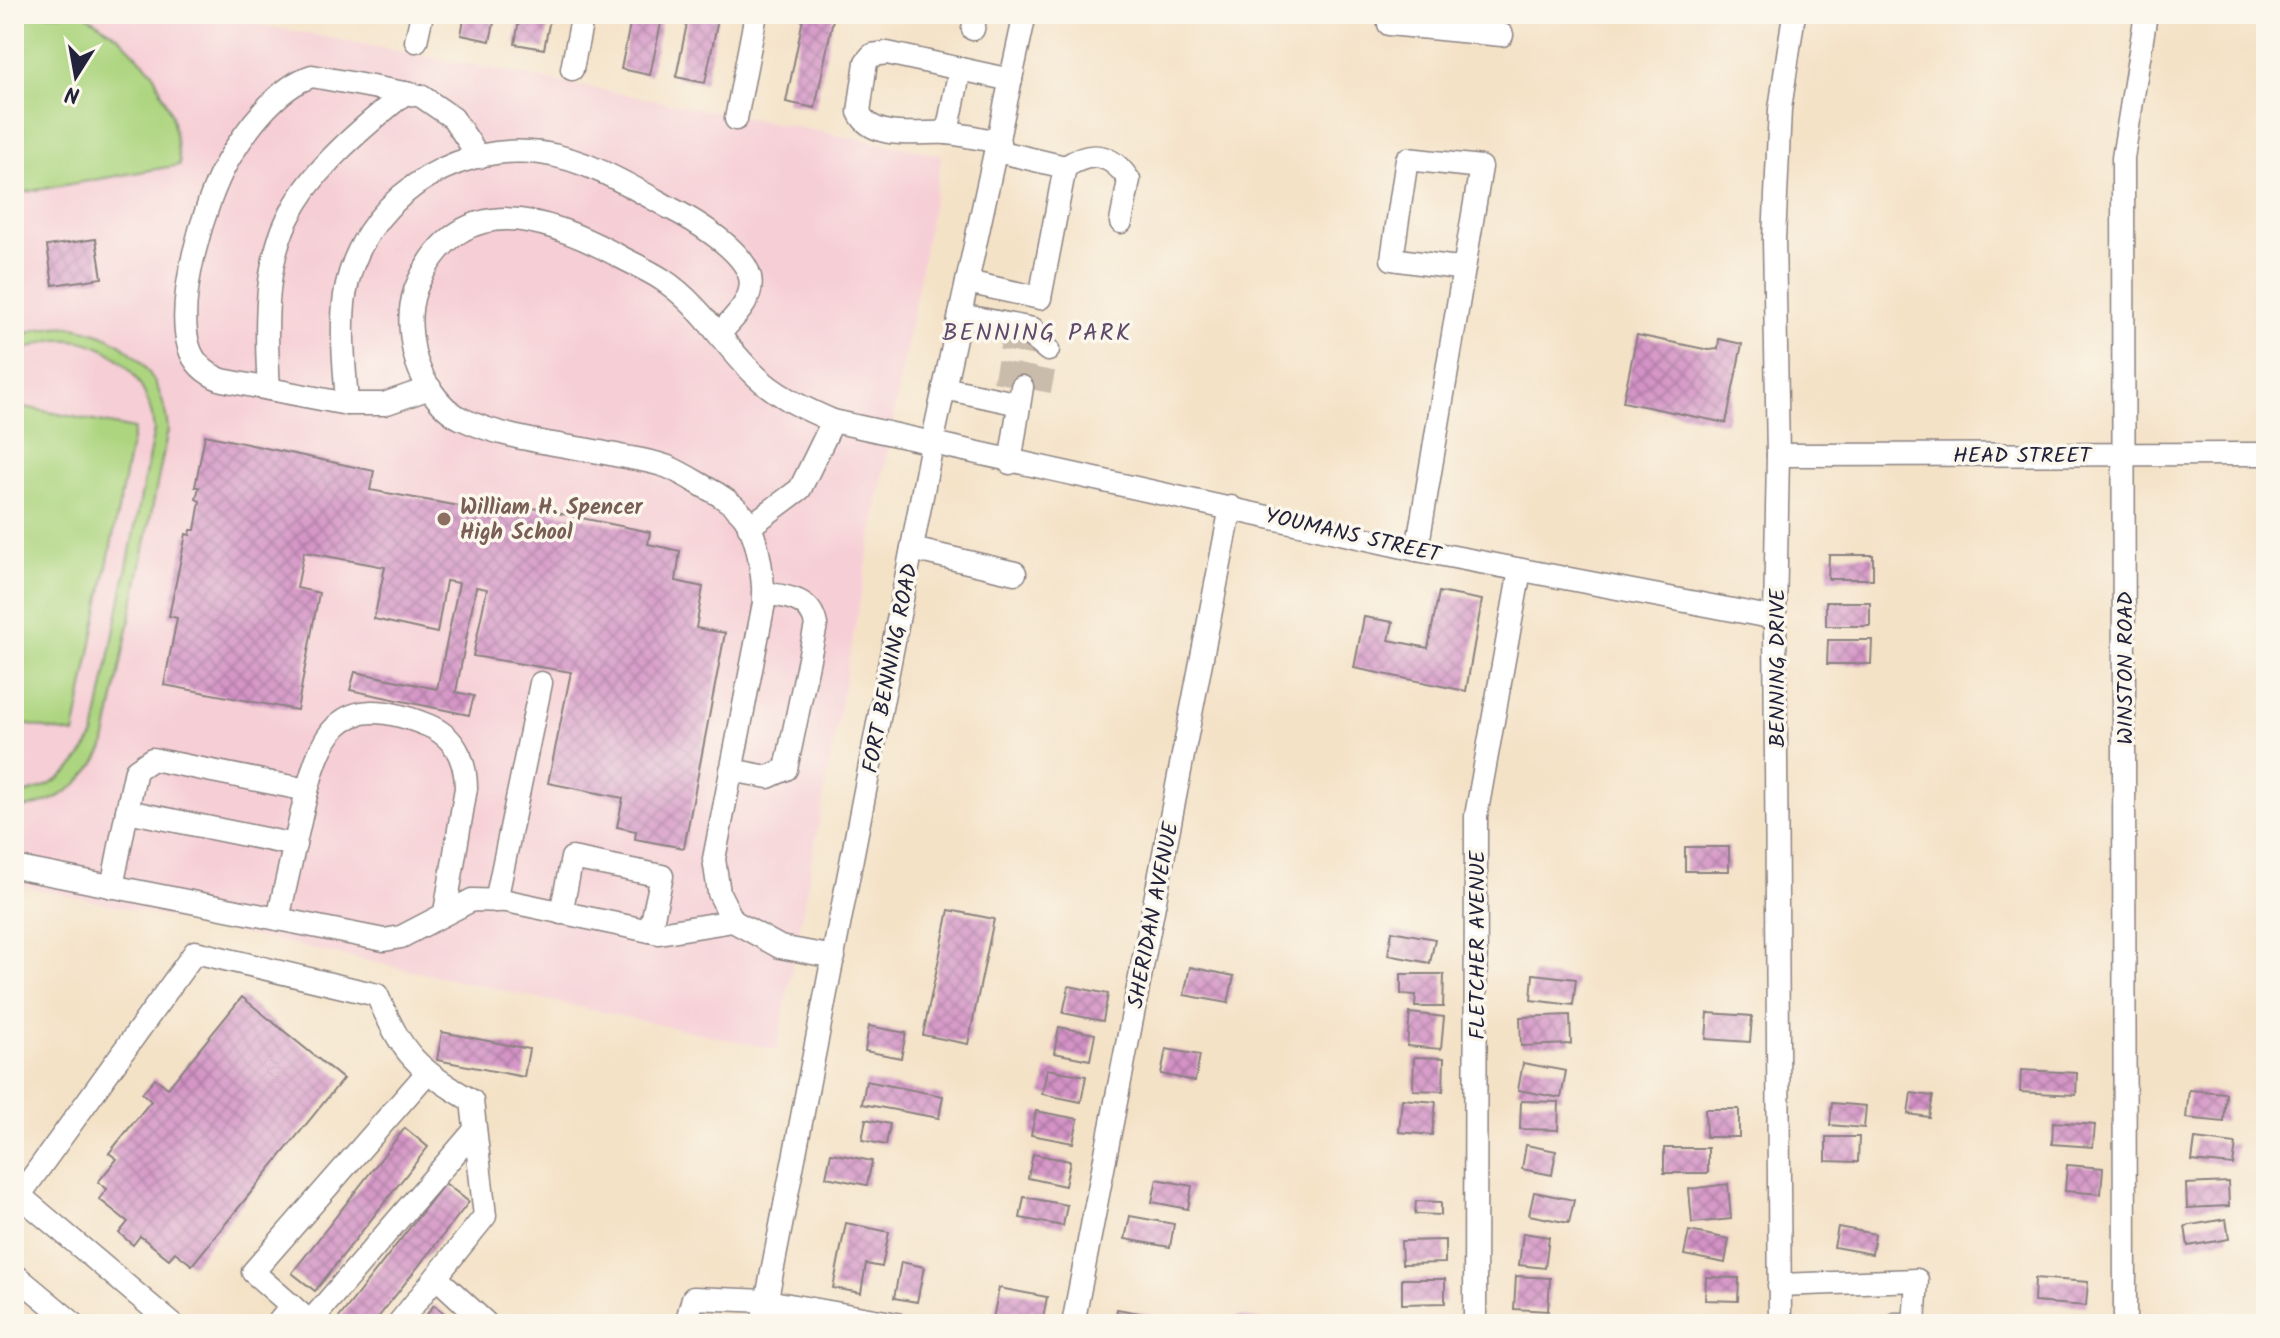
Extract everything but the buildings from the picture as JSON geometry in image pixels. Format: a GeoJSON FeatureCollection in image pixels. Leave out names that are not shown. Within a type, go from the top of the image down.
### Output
{"type":"FeatureCollection","features":[{"type":"Feature","properties":{"kind":"street"},"geometry":{"type":"LineString","coordinates":[[416,41],[422,14]]}},
{"type":"Feature","properties":{"kind":"street"},"geometry":{"type":"LineString","coordinates":[[572,69],[583,14]]}},
{"type":"Feature","properties":{"kind":"street"},"geometry":{"type":"LineString","coordinates":[[736,119],[756,14]]}},
{"type":"Feature","properties":{"kind":"street","name":"FORT BENNING ROAD"},"geometry":{"type":"LineString","coordinates":[[762,1324],[932,444],[1025,14]]}},
{"type":"Feature","properties":{"kind":"street","name":"BENNING DRIVE"},"geometry":{"type":"LineString","coordinates":[[1780,1324],[1775,618],[1778,455],[1774,239],[1780,109],[1794,14]]}},
{"type":"Feature","properties":{"kind":"street","name":"WINSTON ROAD"},"geometry":{"type":"LineString","coordinates":[[2125,1324],[2123,158],[2146,14]]}},
{"type":"Feature","properties":{"kind":"street"},"geometry":{"type":"LineString","coordinates":[[1389,24],[1446,22],[1502,35]]}},
{"type":"Feature","properties":{"kind":"street"},"geometry":{"type":"LineString","coordinates":[[1011,80],[880,52],[866,62],[859,112],[865,122],[902,133],[947,133],[1065,167]]}},
{"type":"Feature","properties":{"kind":"street"},"geometry":{"type":"LineString","coordinates":[[947,133],[960,69]]}},
{"type":"Feature","properties":{"kind":"street"},"geometry":{"type":"LineString","coordinates":[[479,157],[453,118],[421,96],[312,76],[297,81],[282,93],[228,161],[213,193],[188,298],[186,331],[189,348],[207,374],[347,404],[384,404],[430,388],[459,418],[496,430],[666,466],[719,494],[746,519],[763,569],[763,593],[714,859],[719,893],[733,921],[780,947],[834,957]]}},
{"type":"Feature","properties":{"kind":"street"},"geometry":{"type":"LineString","coordinates":[[269,389],[266,306],[271,264],[285,221],[304,188],[327,160],[405,93]]}},
{"type":"Feature","properties":{"kind":"street"},"geometry":{"type":"LineString","coordinates":[[347,404],[345,295],[355,258],[379,217],[405,191],[446,166],[494,152],[540,153],[579,162],[690,218],[742,262],[750,277],[745,303],[720,333]]}},
{"type":"Feature","properties":{"kind":"street"},"geometry":{"type":"LineString","coordinates":[[967,282],[1040,298],[1065,167],[1082,156],[1097,155],[1115,163],[1129,180],[1121,222]]}},
{"type":"Feature","properties":{"kind":"street"},"geometry":{"type":"LineString","coordinates":[[1417,550],[1464,269],[1481,167],[1407,159],[1392,259],[1464,269]]}},
{"type":"Feature","properties":{"kind":"street","name":"YOUMANS STREET"},"geometry":{"type":"LineString","coordinates":[[430,388],[417,366],[410,329],[412,295],[425,268],[442,247],[466,230],[497,218],[530,219],[568,229],[665,281],[720,333],[751,372],[787,401],[833,421],[1010,463],[1231,507],[1417,550],[1775,618]]}},
{"type":"Feature","properties":{"kind":"street"},"geometry":{"type":"LineString","coordinates":[[960,315],[1033,329],[1030,343]]}},
{"type":"Feature","properties":{"kind":"street"},"geometry":{"type":"LineString","coordinates":[[944,388],[1021,393],[1010,463]]}},
{"type":"Feature","properties":{"kind":"street"},"geometry":{"type":"LineString","coordinates":[[749,527],[800,489],[833,421]]}},
{"type":"Feature","properties":{"kind":"street","name":"HEAD STREET"},"geometry":{"type":"LineString","coordinates":[[1778,455],[2266,454]]}},
{"type":"Feature","properties":{"kind":"street","name":"SHERIDAN AVENUE"},"geometry":{"type":"LineString","coordinates":[[1073,1324],[1231,507]]}},
{"type":"Feature","properties":{"kind":"street"},"geometry":{"type":"LineString","coordinates":[[912,549],[1015,573]]}},
{"type":"Feature","properties":{"kind":"street","name":"FLETCHER AVENUE"},"geometry":{"type":"LineString","coordinates":[[1475,1324],[1476,816],[1520,570]]}},
{"type":"Feature","properties":{"kind":"street"},"geometry":{"type":"LineString","coordinates":[[731,770],[768,777],[786,769],[816,625],[813,611],[804,603],[763,593]]}},
{"type":"Feature","properties":{"kind":"street"},"geometry":{"type":"LineString","coordinates":[[496,901],[541,683]]}},
{"type":"Feature","properties":{"kind":"street"},"geometry":{"type":"LineString","coordinates":[[278,919],[307,790],[323,739],[353,716],[374,713],[420,722],[448,739],[459,752],[466,770],[466,788],[445,912]]}},
{"type":"Feature","properties":{"kind":"street"},"geometry":{"type":"LineString","coordinates":[[112,887],[136,770],[152,759],[307,790]]}},
{"type":"Feature","properties":{"kind":"street"},"geometry":{"type":"LineString","coordinates":[[127,811],[295,845]]}},
{"type":"Feature","properties":{"kind":"street"},"geometry":{"type":"LineString","coordinates":[[561,913],[572,858],[662,876],[650,931]]}},
{"type":"Feature","properties":{"kind":"street"},"geometry":{"type":"LineString","coordinates":[[14,867],[384,940],[401,937],[472,900],[496,901],[650,931],[682,932],[733,921]]}},
{"type":"Feature","properties":{"kind":"street"},"geometry":{"type":"LineString","coordinates":[[172,1324],[17,1199],[195,952],[377,995],[397,1039],[426,1074],[472,1101],[485,1216],[398,1324]]}},
{"type":"Feature","properties":{"kind":"street"},"geometry":{"type":"LineString","coordinates":[[426,1074],[253,1272],[310,1322],[475,1130]]}},
{"type":"Feature","properties":{"kind":"street"},"geometry":{"type":"LineString","coordinates":[[14,1274],[74,1324]]}},
{"type":"Feature","properties":{"kind":"street"},"geometry":{"type":"LineString","coordinates":[[436,1277],[487,1324]]}},
{"type":"Feature","properties":{"kind":"street"},"geometry":{"type":"LineString","coordinates":[[1779,1285],[1917,1280],[1914,1324],[1895,1324]]}},
{"type":"Feature","properties":{"kind":"street"},"geometry":{"type":"LineString","coordinates":[[686,1324],[693,1298],[767,1301],[897,1324]]}},
{"type":"Feature","properties":{"kind":"street"},"geometry":{"type":"LineString","coordinates":[[277,1324],[292,1306]]}},
{"type":"Feature","properties":{"kind":"shaded area","name":"William H. Spencer High School"},"geometry":{"type":"Polygon","coordinates":[[[14,14],[205,14],[942,155],[777,1050],[14,884],[14,14]]]}},
{"type":"Feature","properties":{"kind":"green space"},"geometry":{"type":"Polygon","coordinates":[[[14,14],[84,14],[119,37],[153,72],[172,116],[180,165],[14,194],[14,14]]]}},
{"type":"Feature","properties":{"kind":"green space"},"geometry":{"type":"Polygon","coordinates":[[[63,326],[104,336],[136,357],[158,389],[168,430],[104,748],[88,772],[68,791],[43,803],[14,809],[14,795],[40,789],[62,776],[80,758],[94,735],[154,430],[149,404],[139,382],[124,364],[106,350],[85,342],[62,340],[38,344],[14,356],[14,338],[39,329],[63,326]]]}},
{"type":"Feature","properties":{"kind":"green space"},"geometry":{"type":"Polygon","coordinates":[[[14,405],[134,429],[74,734],[14,722],[14,405]]]}},
{"type":"Feature","properties":{"kind":"tunnel"},"geometry":{"type":"LineString","coordinates":[[1004,384],[1012,342]]}},
{"type":"Feature","properties":{"kind":"tunnel"},"geometry":{"type":"LineString","coordinates":[[1022,387],[1030,345]]}},
{"type":"Feature","properties":{"kind":"tunnel"},"geometry":{"type":"LineString","coordinates":[[1040,391],[1048,350]]}},
{"type":"Feature","properties":{"kind":"place","name":"William H. Spencer High School"},"geometry":{"type":"Point","coordinates":[444,519]}},
{"type":"Feature","properties":{"kind":"district","name":"BENNING PARK"},"geometry":{"type":"Point","coordinates":[1037,332]}}]}
